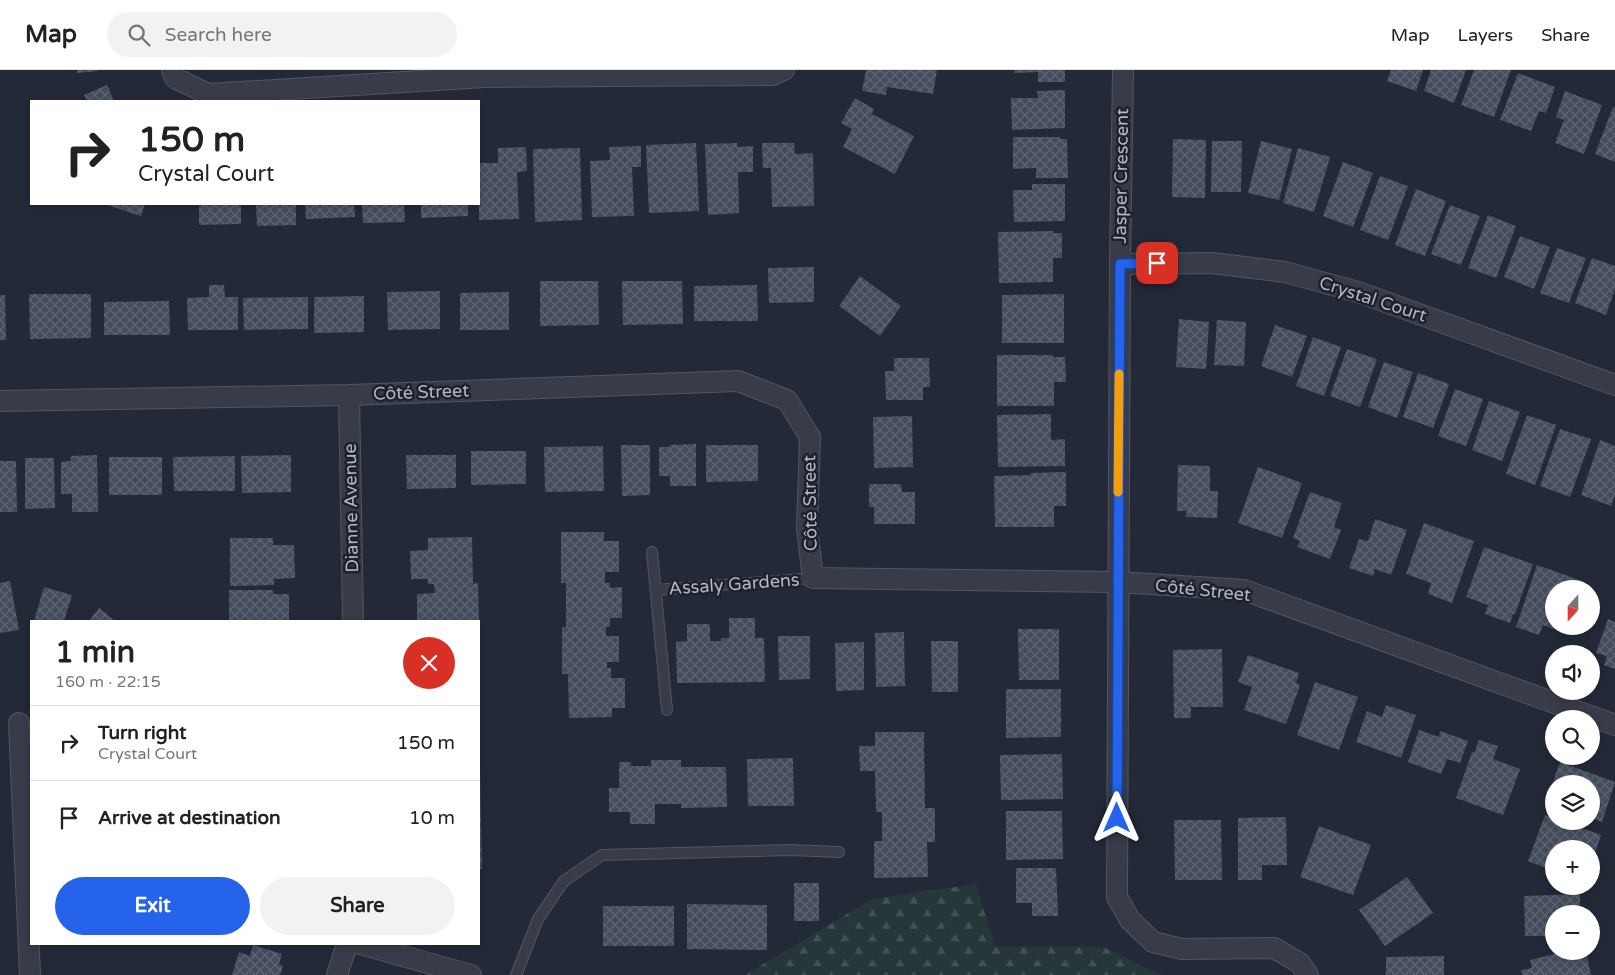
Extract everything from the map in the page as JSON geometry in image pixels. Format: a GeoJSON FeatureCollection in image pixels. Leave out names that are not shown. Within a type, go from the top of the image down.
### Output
{"type":"FeatureCollection","features":[{"type":"Feature","properties":{"kind":"street"},"geometry":{"type":"LineString","coordinates":[[172,70],[175,78],[208,94],[485,74],[773,75],[784,70]]}},
{"type":"Feature","properties":{"kind":"street","name":"Jasper Crescent"},"geometry":{"type":"LineString","coordinates":[[1123,70],[1120,264],[1117,897],[1130,920],[1153,942],[1182,949],[1274,948],[1300,962],[1308,975]]}},
{"type":"Feature","properties":{"kind":"street","name":"Crystal Court"},"geometry":{"type":"LineString","coordinates":[[1120,264],[1212,263],[1285,272],[1358,292],[1615,385]]}},
{"type":"Feature","properties":{"kind":"street","name":"Côté Street"},"geometry":{"type":"LineString","coordinates":[[0,400],[349,395],[738,381],[787,400],[810,437],[807,528],[813,578],[1118,582],[1244,590],[1615,725]]}},
{"type":"Feature","properties":{"kind":"street","name":"Dianne Avenue"},"geometry":{"type":"LineString","coordinates":[[349,395],[353,620]]}},
{"type":"Feature","properties":{"kind":"street"},"geometry":{"type":"LineString","coordinates":[[19,723],[30,975]]}},
{"type":"Feature","properties":{"kind":"street"},"geometry":{"type":"LineString","coordinates":[[337,975],[346,945]]}},
{"type":"Feature","properties":{"kind":"street"},"geometry":{"type":"LineString","coordinates":[[364,945],[471,975]]}},
{"type":"Feature","properties":{"kind":"lane","name":"Assaly Gardens"},"geometry":{"type":"LineString","coordinates":[[652,552],[667,710]]}},
{"type":"Feature","properties":{"kind":"lane","name":"Assaly Gardens"},"geometry":{"type":"LineString","coordinates":[[656,590],[813,578]]}},
{"type":"Feature","properties":{"kind":"lane"},"geometry":{"type":"LineString","coordinates":[[516,975],[538,919],[564,881],[602,855],[790,850],[839,852]]}},
{"type":"Feature","properties":{"kind":"green space"},"geometry":{"type":"Polygon","coordinates":[[[976,884],[995,946],[1104,947],[1161,975],[745,975],[872,899],[976,884]]]}},
{"type":"Feature","properties":{"kind":"building"},"geometry":{"type":"Polygon","coordinates":[[[77,70],[98,70],[98,71],[77,73],[77,70]]]}},
{"type":"Feature","properties":{"kind":"building"},"geometry":{"type":"Polygon","coordinates":[[[866,70],[937,70],[933,94],[887,87],[886,95],[862,91],[866,70]]]}},
{"type":"Feature","properties":{"kind":"building"},"geometry":{"type":"Polygon","coordinates":[[[1014,70],[1065,70],[1065,82],[1038,82],[1038,72],[1014,73],[1014,70]]]}},
{"type":"Feature","properties":{"kind":"building"},"geometry":{"type":"Polygon","coordinates":[[[1391,70],[1423,70],[1416,91],[1387,81],[1391,70]]]}},
{"type":"Feature","properties":{"kind":"building"},"geometry":{"type":"Polygon","coordinates":[[[1431,70],[1466,70],[1454,103],[1424,91],[1431,70]]]}},
{"type":"Feature","properties":{"kind":"building"},"geometry":{"type":"Polygon","coordinates":[[[1474,70],[1511,70],[1494,117],[1461,105],[1474,70]]]}},
{"type":"Feature","properties":{"kind":"building"},"geometry":{"type":"Polygon","coordinates":[[[1518,73],[1555,87],[1546,113],[1539,111],[1531,131],[1500,120],[1518,73]]]}},
{"type":"Feature","properties":{"kind":"building"},"geometry":{"type":"Polygon","coordinates":[[[107,85],[114,100],[86,100],[84,95],[107,85]]]}},
{"type":"Feature","properties":{"kind":"building"},"geometry":{"type":"Polygon","coordinates":[[[1065,90],[1065,128],[1012,130],[1011,98],[1038,98],[1037,91],[1065,90]]]}},
{"type":"Feature","properties":{"kind":"building"},"geometry":{"type":"Polygon","coordinates":[[[1565,91],[1602,105],[1584,154],[1555,143],[1564,120],[1556,117],[1565,91]]]}},
{"type":"Feature","properties":{"kind":"building"},"geometry":{"type":"Polygon","coordinates":[[[855,98],[874,109],[872,114],[914,136],[895,174],[843,147],[852,129],[841,123],[855,98]]]}},
{"type":"Feature","properties":{"kind":"building"},"geometry":{"type":"Polygon","coordinates":[[[1613,107],[1615,108],[1615,162],[1595,154],[1613,107]]]}},
{"type":"Feature","properties":{"kind":"building"},"geometry":{"type":"Polygon","coordinates":[[[1013,137],[1060,137],[1060,139],[1067,139],[1068,178],[1036,178],[1036,168],[1013,169],[1013,137]]]}},
{"type":"Feature","properties":{"kind":"building"},"geometry":{"type":"Polygon","coordinates":[[[1173,139],[1206,140],[1205,198],[1172,197],[1173,139]]]}},
{"type":"Feature","properties":{"kind":"building"},"geometry":{"type":"Polygon","coordinates":[[[1212,141],[1242,141],[1241,192],[1211,192],[1212,141]]]}},
{"type":"Feature","properties":{"kind":"building"},"geometry":{"type":"Polygon","coordinates":[[[1261,141],[1292,149],[1279,200],[1248,193],[1261,141]]]}},
{"type":"Feature","properties":{"kind":"building"},"geometry":{"type":"Polygon","coordinates":[[[696,143],[699,211],[649,213],[646,145],[696,143]]]}},
{"type":"Feature","properties":{"kind":"building"},"geometry":{"type":"Polygon","coordinates":[[[737,143],[737,147],[753,146],[753,172],[738,172],[739,213],[708,215],[705,144],[737,143]]]}},
{"type":"Feature","properties":{"kind":"building"},"geometry":{"type":"Polygon","coordinates":[[[762,143],[794,143],[795,154],[813,153],[814,206],[772,207],[771,168],[763,168],[762,143]]]}},
{"type":"Feature","properties":{"kind":"building"},"geometry":{"type":"Polygon","coordinates":[[[641,146],[641,167],[632,167],[634,216],[592,217],[590,161],[610,160],[609,147],[641,146]]]}},
{"type":"Feature","properties":{"kind":"building"},"geometry":{"type":"Polygon","coordinates":[[[526,147],[527,171],[517,172],[519,219],[479,220],[480,163],[498,163],[498,148],[526,147]]]}},
{"type":"Feature","properties":{"kind":"building"},"geometry":{"type":"Polygon","coordinates":[[[580,148],[582,220],[535,222],[533,149],[580,148]]]}},
{"type":"Feature","properties":{"kind":"building"},"geometry":{"type":"Polygon","coordinates":[[[1298,148],[1330,157],[1314,212],[1283,203],[1298,148]]]}},
{"type":"Feature","properties":{"kind":"building"},"geometry":{"type":"Polygon","coordinates":[[[1343,162],[1373,173],[1353,227],[1323,216],[1343,162]]]}},
{"type":"Feature","properties":{"kind":"building"},"geometry":{"type":"Polygon","coordinates":[[[1380,176],[1408,186],[1388,240],[1360,230],[1380,176]]]}},
{"type":"Feature","properties":{"kind":"building"},"geometry":{"type":"Polygon","coordinates":[[[1032,184],[1065,184],[1065,221],[1014,222],[1013,190],[1032,190],[1032,184]]]}},
{"type":"Feature","properties":{"kind":"building"},"geometry":{"type":"Polygon","coordinates":[[[1416,189],[1446,201],[1425,256],[1395,245],[1416,189]]]}},
{"type":"Feature","properties":{"kind":"building"},"geometry":{"type":"Polygon","coordinates":[[[107,205],[145,205],[141,216],[107,205]]]}},
{"type":"Feature","properties":{"kind":"building"},"geometry":{"type":"Polygon","coordinates":[[[199,205],[241,205],[241,224],[199,225],[199,205]]]}},
{"type":"Feature","properties":{"kind":"building"},"geometry":{"type":"Polygon","coordinates":[[[256,205],[296,205],[296,225],[257,226],[256,205]]]}},
{"type":"Feature","properties":{"kind":"building"},"geometry":{"type":"Polygon","coordinates":[[[305,205],[354,205],[355,217],[306,219],[305,205]]]}},
{"type":"Feature","properties":{"kind":"building"},"geometry":{"type":"Polygon","coordinates":[[[362,205],[404,205],[405,222],[363,223],[362,205]]]}},
{"type":"Feature","properties":{"kind":"building"},"geometry":{"type":"Polygon","coordinates":[[[421,205],[468,205],[468,216],[421,218],[421,205]]]}},
{"type":"Feature","properties":{"kind":"building"},"geometry":{"type":"Polygon","coordinates":[[[1450,205],[1480,216],[1461,265],[1431,254],[1450,205]]]}},
{"type":"Feature","properties":{"kind":"building"},"geometry":{"type":"Polygon","coordinates":[[[1488,215],[1516,226],[1496,278],[1468,268],[1488,215]]]}},
{"type":"Feature","properties":{"kind":"building"},"geometry":{"type":"Polygon","coordinates":[[[1053,231],[1053,233],[1062,233],[1062,258],[1053,258],[1053,282],[999,283],[998,232],[1053,231]]]}},
{"type":"Feature","properties":{"kind":"building"},"geometry":{"type":"Polygon","coordinates":[[[1520,236],[1550,247],[1534,289],[1504,277],[1520,236]]]}},
{"type":"Feature","properties":{"kind":"building"},"geometry":{"type":"Polygon","coordinates":[[[1557,248],[1586,258],[1569,303],[1540,293],[1557,248]]]}},
{"type":"Feature","properties":{"kind":"building"},"geometry":{"type":"Polygon","coordinates":[[[1592,258],[1615,266],[1615,289],[1606,315],[1575,303],[1592,258]]]}},
{"type":"Feature","properties":{"kind":"building"},"geometry":{"type":"Polygon","coordinates":[[[814,267],[814,302],[769,303],[768,268],[814,267]]]}},
{"type":"Feature","properties":{"kind":"building"},"geometry":{"type":"Polygon","coordinates":[[[860,276],[901,306],[880,336],[839,306],[860,276]]]}},
{"type":"Feature","properties":{"kind":"building"},"geometry":{"type":"Polygon","coordinates":[[[540,281],[598,281],[599,325],[540,326],[540,281]]]}},
{"type":"Feature","properties":{"kind":"building"},"geometry":{"type":"Polygon","coordinates":[[[622,281],[682,281],[683,324],[623,325],[622,281]]]}},
{"type":"Feature","properties":{"kind":"building"},"geometry":{"type":"Polygon","coordinates":[[[209,285],[224,285],[225,297],[238,297],[238,330],[188,330],[187,298],[209,297],[209,285]]]}},
{"type":"Feature","properties":{"kind":"building"},"geometry":{"type":"Polygon","coordinates":[[[757,285],[758,321],[694,321],[694,286],[757,285]]]}},
{"type":"Feature","properties":{"kind":"building"},"geometry":{"type":"Polygon","coordinates":[[[440,291],[440,329],[388,330],[387,292],[440,291]]]}},
{"type":"Feature","properties":{"kind":"building"},"geometry":{"type":"Polygon","coordinates":[[[509,292],[509,330],[460,330],[460,293],[509,292]]]}},
{"type":"Feature","properties":{"kind":"building"},"geometry":{"type":"Polygon","coordinates":[[[29,294],[91,294],[91,338],[30,339],[29,294]]]}},
{"type":"Feature","properties":{"kind":"building"},"geometry":{"type":"Polygon","coordinates":[[[1064,294],[1064,343],[1002,343],[1002,295],[1064,294]]]}},
{"type":"Feature","properties":{"kind":"building"},"geometry":{"type":"Polygon","coordinates":[[[0,295],[5,295],[6,340],[0,340],[0,295]]]}},
{"type":"Feature","properties":{"kind":"building"},"geometry":{"type":"Polygon","coordinates":[[[364,296],[364,332],[314,333],[314,297],[364,296]]]}},
{"type":"Feature","properties":{"kind":"building"},"geometry":{"type":"Polygon","coordinates":[[[308,297],[308,329],[244,330],[243,298],[308,297]]]}},
{"type":"Feature","properties":{"kind":"building"},"geometry":{"type":"Polygon","coordinates":[[[169,301],[170,335],[104,335],[104,302],[169,301]]]}},
{"type":"Feature","properties":{"kind":"building"},"geometry":{"type":"Polygon","coordinates":[[[1179,319],[1209,322],[1206,369],[1176,367],[1179,319]]]}},
{"type":"Feature","properties":{"kind":"building"},"geometry":{"type":"Polygon","coordinates":[[[1217,320],[1246,322],[1244,366],[1214,365],[1217,320]]]}},
{"type":"Feature","properties":{"kind":"building"},"geometry":{"type":"Polygon","coordinates":[[[1275,325],[1307,336],[1292,377],[1261,366],[1275,325]]]}},
{"type":"Feature","properties":{"kind":"building"},"geometry":{"type":"Polygon","coordinates":[[[1313,337],[1341,347],[1324,396],[1296,386],[1313,337]]]}},
{"type":"Feature","properties":{"kind":"building"},"geometry":{"type":"Polygon","coordinates":[[[1347,349],[1377,359],[1360,407],[1330,396],[1347,349]]]}},
{"type":"Feature","properties":{"kind":"building"},"geometry":{"type":"Polygon","coordinates":[[[997,355],[1053,355],[1053,357],[1065,357],[1066,382],[1054,382],[1054,406],[997,406],[997,355]]]}},
{"type":"Feature","properties":{"kind":"building"},"geometry":{"type":"Polygon","coordinates":[[[894,358],[929,358],[930,387],[923,387],[923,400],[886,400],[885,371],[894,371],[894,358]]]}},
{"type":"Feature","properties":{"kind":"building"},"geometry":{"type":"Polygon","coordinates":[[[1384,362],[1413,372],[1397,418],[1368,407],[1384,362]]]}},
{"type":"Feature","properties":{"kind":"building"},"geometry":{"type":"Polygon","coordinates":[[[1418,373],[1449,384],[1433,428],[1403,417],[1418,373]]]}},
{"type":"Feature","properties":{"kind":"building"},"geometry":{"type":"Polygon","coordinates":[[[1455,389],[1483,399],[1466,446],[1438,436],[1455,389]]]}},
{"type":"Feature","properties":{"kind":"building"},"geometry":{"type":"Polygon","coordinates":[[[1489,401],[1520,412],[1502,461],[1472,450],[1489,401]]]}},
{"type":"Feature","properties":{"kind":"building"},"geometry":{"type":"Polygon","coordinates":[[[1051,414],[1051,440],[1065,439],[1065,466],[998,467],[997,415],[1051,414]]]}},
{"type":"Feature","properties":{"kind":"building"},"geometry":{"type":"Polygon","coordinates":[[[1527,415],[1556,425],[1535,485],[1506,474],[1527,415]]]}},
{"type":"Feature","properties":{"kind":"building"},"geometry":{"type":"Polygon","coordinates":[[[912,416],[913,467],[874,468],[873,417],[912,416]]]}},
{"type":"Feature","properties":{"kind":"building"},"geometry":{"type":"Polygon","coordinates":[[[1560,429],[1591,439],[1570,497],[1540,486],[1560,429]]]}},
{"type":"Feature","properties":{"kind":"building"},"geometry":{"type":"Polygon","coordinates":[[[1600,440],[1615,446],[1615,495],[1611,506],[1581,495],[1600,440]]]}},
{"type":"Feature","properties":{"kind":"building"},"geometry":{"type":"Polygon","coordinates":[[[696,444],[696,486],[670,486],[670,476],[659,476],[659,447],[696,444]]]}},
{"type":"Feature","properties":{"kind":"building"},"geometry":{"type":"Polygon","coordinates":[[[621,445],[650,445],[650,495],[622,496],[621,445]]]}},
{"type":"Feature","properties":{"kind":"building"},"geometry":{"type":"Polygon","coordinates":[[[706,445],[758,445],[758,481],[706,482],[706,445]]]}},
{"type":"Feature","properties":{"kind":"building"},"geometry":{"type":"Polygon","coordinates":[[[603,446],[604,491],[545,492],[544,447],[603,446]]]}},
{"type":"Feature","properties":{"kind":"building"},"geometry":{"type":"Polygon","coordinates":[[[471,451],[526,451],[526,484],[471,485],[471,451]]]}},
{"type":"Feature","properties":{"kind":"building"},"geometry":{"type":"Polygon","coordinates":[[[97,455],[98,512],[72,512],[72,494],[61,494],[61,462],[71,461],[71,456],[97,455]]]}},
{"type":"Feature","properties":{"kind":"building"},"geometry":{"type":"Polygon","coordinates":[[[291,455],[291,492],[242,493],[241,456],[291,455]]]}},
{"type":"Feature","properties":{"kind":"building"},"geometry":{"type":"Polygon","coordinates":[[[406,455],[456,455],[456,488],[407,489],[406,455]]]}},
{"type":"Feature","properties":{"kind":"building"},"geometry":{"type":"Polygon","coordinates":[[[235,456],[235,491],[174,491],[173,457],[235,456]]]}},
{"type":"Feature","properties":{"kind":"building"},"geometry":{"type":"Polygon","coordinates":[[[109,457],[162,457],[162,495],[109,495],[109,457]]]}},
{"type":"Feature","properties":{"kind":"building"},"geometry":{"type":"Polygon","coordinates":[[[25,458],[54,458],[55,508],[25,509],[25,458]]]}},
{"type":"Feature","properties":{"kind":"building"},"geometry":{"type":"Polygon","coordinates":[[[0,461],[16,461],[17,512],[0,512],[0,461]]]}},
{"type":"Feature","properties":{"kind":"building"},"geometry":{"type":"Polygon","coordinates":[[[1178,465],[1210,466],[1210,491],[1218,491],[1217,518],[1186,517],[1187,511],[1177,511],[1178,465]]]}},
{"type":"Feature","properties":{"kind":"building"},"geometry":{"type":"Polygon","coordinates":[[[1258,467],[1302,483],[1282,538],[1238,523],[1258,467]]]}},
{"type":"Feature","properties":{"kind":"building"},"geometry":{"type":"Polygon","coordinates":[[[1066,472],[1066,506],[1054,506],[1054,527],[995,527],[994,476],[1066,472]]]}},
{"type":"Feature","properties":{"kind":"building"},"geometry":{"type":"Polygon","coordinates":[[[869,484],[901,484],[902,492],[915,492],[915,524],[874,524],[874,507],[869,507],[869,484]]]}},
{"type":"Feature","properties":{"kind":"building"},"geometry":{"type":"Polygon","coordinates":[[[1310,492],[1342,503],[1334,527],[1341,530],[1330,559],[1297,547],[1300,541],[1293,538],[1310,492]]]}},
{"type":"Feature","properties":{"kind":"building"},"geometry":{"type":"Polygon","coordinates":[[[1375,519],[1407,530],[1391,575],[1375,569],[1373,576],[1349,568],[1359,539],[1368,541],[1375,519]]]}},
{"type":"Feature","properties":{"kind":"building"},"geometry":{"type":"Polygon","coordinates":[[[1424,523],[1474,541],[1452,603],[1428,594],[1431,583],[1406,574],[1424,523]]]}},
{"type":"Feature","properties":{"kind":"building"},"geometry":{"type":"Polygon","coordinates":[[[561,532],[604,532],[604,541],[619,541],[619,572],[605,572],[605,583],[610,583],[610,588],[622,587],[622,618],[610,618],[610,627],[606,627],[606,636],[619,636],[619,662],[607,662],[607,668],[611,668],[611,678],[625,678],[625,708],[612,708],[612,717],[569,718],[568,674],[562,674],[562,627],[566,627],[566,583],[561,583],[561,532]]]}},
{"type":"Feature","properties":{"kind":"building"},"geometry":{"type":"Polygon","coordinates":[[[472,537],[473,584],[478,583],[479,620],[417,620],[417,594],[435,593],[434,584],[428,584],[428,579],[411,579],[410,551],[428,550],[428,538],[472,537]]]}},
{"type":"Feature","properties":{"kind":"building"},"geometry":{"type":"Polygon","coordinates":[[[230,538],[273,538],[273,545],[294,545],[295,578],[274,579],[274,585],[230,586],[230,538]]]}},
{"type":"Feature","properties":{"kind":"building"},"geometry":{"type":"Polygon","coordinates":[[[1484,547],[1533,564],[1510,623],[1485,614],[1488,605],[1466,597],[1484,547]]]}},
{"type":"Feature","properties":{"kind":"building"},"geometry":{"type":"Polygon","coordinates":[[[1537,565],[1579,580],[1545,580],[1545,626],[1543,625],[1539,635],[1516,627],[1537,565]]]}},
{"type":"Feature","properties":{"kind":"building"},"geometry":{"type":"Polygon","coordinates":[[[10,581],[19,630],[0,633],[0,583],[10,581]]]}},
{"type":"Feature","properties":{"kind":"building"},"geometry":{"type":"Polygon","coordinates":[[[44,587],[72,595],[64,620],[34,620],[44,587]]]}},
{"type":"Feature","properties":{"kind":"building"},"geometry":{"type":"Polygon","coordinates":[[[229,590],[273,590],[273,594],[289,594],[289,620],[229,620],[229,590]]]}},
{"type":"Feature","properties":{"kind":"building"},"geometry":{"type":"Polygon","coordinates":[[[99,608],[114,620],[90,620],[99,608]]]}},
{"type":"Feature","properties":{"kind":"building"},"geometry":{"type":"Polygon","coordinates":[[[729,618],[755,618],[755,638],[764,638],[765,682],[677,683],[676,642],[687,641],[687,624],[710,624],[710,641],[721,641],[721,638],[729,638],[729,618]]]}},
{"type":"Feature","properties":{"kind":"building"},"geometry":{"type":"Polygon","coordinates":[[[1608,619],[1615,622],[1615,669],[1604,665],[1607,656],[1600,654],[1599,645],[1608,619]]]}},
{"type":"Feature","properties":{"kind":"building"},"geometry":{"type":"Polygon","coordinates":[[[1018,629],[1059,629],[1059,680],[1019,680],[1018,629]]]}},
{"type":"Feature","properties":{"kind":"building"},"geometry":{"type":"Polygon","coordinates":[[[904,632],[905,686],[876,687],[875,633],[904,632]]]}},
{"type":"Feature","properties":{"kind":"building"},"geometry":{"type":"Polygon","coordinates":[[[778,636],[810,636],[810,679],[779,680],[778,636]]]}},
{"type":"Feature","properties":{"kind":"building"},"geometry":{"type":"Polygon","coordinates":[[[931,641],[958,641],[958,692],[932,692],[931,641]]]}},
{"type":"Feature","properties":{"kind":"building"},"geometry":{"type":"Polygon","coordinates":[[[864,642],[864,690],[836,691],[835,643],[864,642]]]}},
{"type":"Feature","properties":{"kind":"building"},"geometry":{"type":"Polygon","coordinates":[[[1222,649],[1223,707],[1191,707],[1191,718],[1174,718],[1173,650],[1222,649]]]}},
{"type":"Feature","properties":{"kind":"building"},"geometry":{"type":"Polygon","coordinates":[[[1248,655],[1299,673],[1296,683],[1300,685],[1286,724],[1244,710],[1252,687],[1238,682],[1248,655]]]}},
{"type":"Feature","properties":{"kind":"building"},"geometry":{"type":"Polygon","coordinates":[[[1315,682],[1358,697],[1339,750],[1297,735],[1315,682]]]}},
{"type":"Feature","properties":{"kind":"building"},"geometry":{"type":"Polygon","coordinates":[[[1006,689],[1061,689],[1061,737],[1006,738],[1006,689]]]}},
{"type":"Feature","properties":{"kind":"building"},"geometry":{"type":"Polygon","coordinates":[[[1386,705],[1416,715],[1401,758],[1356,742],[1367,711],[1382,717],[1386,705]]]}},
{"type":"Feature","properties":{"kind":"building"},"geometry":{"type":"Polygon","coordinates":[[[1419,730],[1439,737],[1440,731],[1468,741],[1460,763],[1447,759],[1441,774],[1408,762],[1419,730]]]}},
{"type":"Feature","properties":{"kind":"building"},"geometry":{"type":"Polygon","coordinates":[[[875,732],[924,732],[925,808],[935,808],[935,842],[927,842],[928,877],[874,878],[874,841],[882,841],[882,812],[876,812],[875,771],[860,771],[859,746],[875,746],[875,732]]]}},
{"type":"Feature","properties":{"kind":"building"},"geometry":{"type":"Polygon","coordinates":[[[1479,740],[1498,746],[1493,759],[1520,769],[1503,815],[1456,798],[1472,752],[1474,753],[1479,740]]]}},
{"type":"Feature","properties":{"kind":"building"},"geometry":{"type":"Polygon","coordinates":[[[1062,754],[1063,799],[1001,800],[1000,755],[1062,754]]]}},
{"type":"Feature","properties":{"kind":"building"},"geometry":{"type":"Polygon","coordinates":[[[793,758],[794,806],[748,806],[747,759],[793,758]]]}},
{"type":"Feature","properties":{"kind":"building"},"geometry":{"type":"Polygon","coordinates":[[[651,760],[681,760],[681,767],[726,767],[727,807],[681,808],[681,804],[655,804],[655,824],[630,824],[630,812],[609,812],[609,788],[619,788],[619,762],[631,762],[631,766],[651,766],[651,760]]]}},
{"type":"Feature","properties":{"kind":"building"},"geometry":{"type":"Polygon","coordinates":[[[1559,765],[1568,765],[1596,775],[1555,775],[1559,765]]]}},
{"type":"Feature","properties":{"kind":"building"},"geometry":{"type":"Polygon","coordinates":[[[480,769],[482,869],[480,869],[480,769]]]}},
{"type":"Feature","properties":{"kind":"building"},"geometry":{"type":"Polygon","coordinates":[[[1600,777],[1615,782],[1602,822],[1600,821],[1600,777]]]}},
{"type":"Feature","properties":{"kind":"building"},"geometry":{"type":"Polygon","coordinates":[[[1006,811],[1062,811],[1063,859],[1006,860],[1006,811]]]}},
{"type":"Feature","properties":{"kind":"building"},"geometry":{"type":"Polygon","coordinates":[[[1545,815],[1545,830],[1587,830],[1601,835],[1599,840],[1545,840],[1545,868],[1528,861],[1545,815]]]}},
{"type":"Feature","properties":{"kind":"building"},"geometry":{"type":"Polygon","coordinates":[[[1286,817],[1287,865],[1262,865],[1262,880],[1238,880],[1238,818],[1286,817]]]}},
{"type":"Feature","properties":{"kind":"building"},"geometry":{"type":"Polygon","coordinates":[[[1174,820],[1221,820],[1222,880],[1175,880],[1174,820]]]}},
{"type":"Feature","properties":{"kind":"building"},"geometry":{"type":"Polygon","coordinates":[[[1319,826],[1371,845],[1353,895],[1300,877],[1319,826]]]}},
{"type":"Feature","properties":{"kind":"building"},"geometry":{"type":"Polygon","coordinates":[[[1016,868],[1056,868],[1058,916],[1032,916],[1032,903],[1016,903],[1016,868]]]}},
{"type":"Feature","properties":{"kind":"building"},"geometry":{"type":"Polygon","coordinates":[[[1407,877],[1433,913],[1385,946],[1359,910],[1407,877]]]}},
{"type":"Feature","properties":{"kind":"building"},"geometry":{"type":"Polygon","coordinates":[[[794,883],[819,883],[819,921],[794,921],[794,883]]]}},
{"type":"Feature","properties":{"kind":"building"},"geometry":{"type":"Polygon","coordinates":[[[1580,895],[1580,905],[1545,905],[1545,936],[1525,936],[1524,896],[1580,895]]]}},
{"type":"Feature","properties":{"kind":"building"},"geometry":{"type":"Polygon","coordinates":[[[687,904],[767,905],[767,950],[687,949],[687,904]]]}},
{"type":"Feature","properties":{"kind":"building"},"geometry":{"type":"Polygon","coordinates":[[[603,906],[674,906],[674,946],[603,946],[603,906]]]}},
{"type":"Feature","properties":{"kind":"building"},"geometry":{"type":"Polygon","coordinates":[[[253,945],[282,954],[279,964],[283,966],[280,975],[232,975],[239,952],[250,956],[253,945]]]}},
{"type":"Feature","properties":{"kind":"building"},"geometry":{"type":"Polygon","coordinates":[[[1444,956],[1444,975],[1386,975],[1386,957],[1444,956]]]}},
{"type":"Feature","properties":{"kind":"building"},"geometry":{"type":"Polygon","coordinates":[[[1545,956],[1545,960],[1588,960],[1591,975],[1523,975],[1521,970],[1532,968],[1530,960],[1545,956]]]}},
{"type":"Feature","properties":{"kind":"slow traffic"},"geometry":{"type":"LineString","coordinates":[[1118,492],[1119,374]]}},
{"type":"Feature","properties":{"kind":"route"},"geometry":{"type":"LineString","coordinates":[[1117,818],[1120,264],[1157,263]]}}]}
